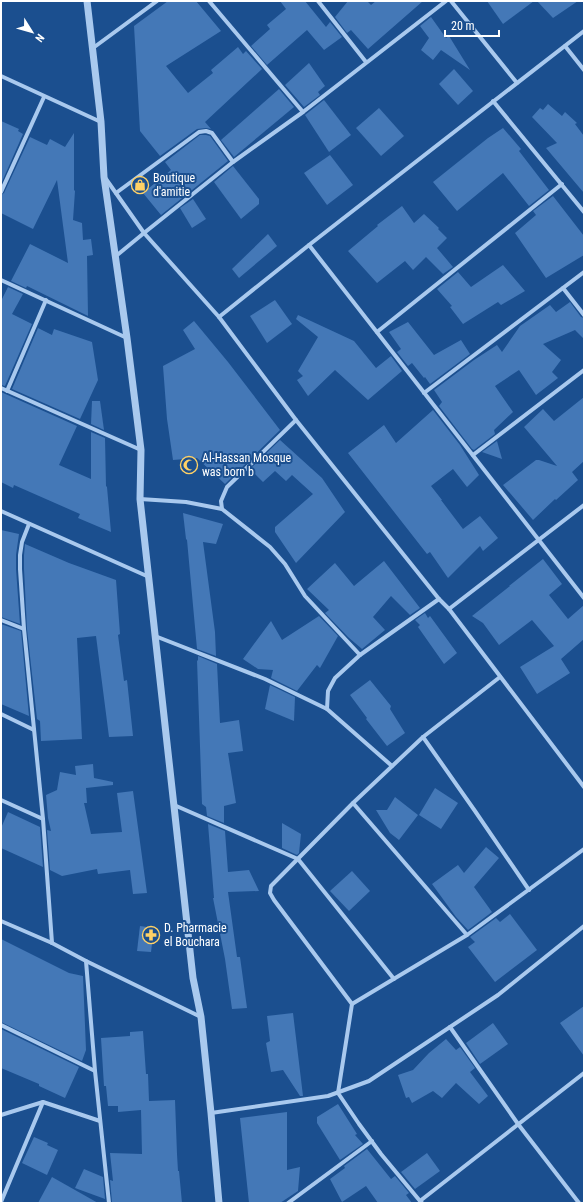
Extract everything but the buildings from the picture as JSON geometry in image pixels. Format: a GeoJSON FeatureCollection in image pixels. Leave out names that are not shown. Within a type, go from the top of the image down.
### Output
{"type":"FeatureCollection","features":[{"type":"Feature","properties":{"kind":"street"},"geometry":{"type":"LineString","coordinates":[[87,1],[101,122],[104,177],[128,338],[141,450],[140,499],[150,577],[155,635],[193,978],[201,1017],[219,1203]]}},
{"type":"Feature","properties":{"kind":"street"},"geometry":{"type":"LineString","coordinates":[[93,48],[157,1]]}},
{"type":"Feature","properties":{"kind":"street"},"geometry":{"type":"LineString","coordinates":[[209,1],[303,112]]}},
{"type":"Feature","properties":{"kind":"street"},"geometry":{"type":"LineString","coordinates":[[318,1],[366,62]]}},
{"type":"Feature","properties":{"kind":"street"},"geometry":{"type":"LineString","coordinates":[[115,257],[233,162],[303,112],[446,1]]}},
{"type":"Feature","properties":{"kind":"street"},"geometry":{"type":"LineString","coordinates":[[451,1],[517,83]]}},
{"type":"Feature","properties":{"kind":"street"},"geometry":{"type":"LineString","coordinates":[[219,317],[584,30]]}},
{"type":"Feature","properties":{"kind":"street"},"geometry":{"type":"LineString","coordinates":[[565,46],[584,70]]}},
{"type":"Feature","properties":{"kind":"street"},"geometry":{"type":"LineString","coordinates":[[1,76],[101,122]]}},
{"type":"Feature","properties":{"kind":"street"},"geometry":{"type":"LineString","coordinates":[[1,192],[44,97]]}},
{"type":"Feature","properties":{"kind":"street"},"geometry":{"type":"LineString","coordinates":[[493,102],[584,212]]}},
{"type":"Feature","properties":{"kind":"street"},"geometry":{"type":"LineString","coordinates":[[116,193],[199,132],[206,131],[212,133],[233,162]]}},
{"type":"Feature","properties":{"kind":"street"},"geometry":{"type":"LineString","coordinates":[[104,177],[144,233],[219,317],[296,420],[439,599],[449,609],[584,787]]}},
{"type":"Feature","properties":{"kind":"street"},"geometry":{"type":"LineString","coordinates":[[377,332],[562,184]]}},
{"type":"Feature","properties":{"kind":"street"},"geometry":{"type":"LineString","coordinates":[[309,245],[584,598]]}},
{"type":"Feature","properties":{"kind":"street"},"geometry":{"type":"LineString","coordinates":[[424,393],[584,272]]}},
{"type":"Feature","properties":{"kind":"street"},"geometry":{"type":"LineString","coordinates":[[1,280],[128,338]]}},
{"type":"Feature","properties":{"kind":"street"},"geometry":{"type":"LineString","coordinates":[[563,288],[584,315]]}},
{"type":"Feature","properties":{"kind":"street"},"geometry":{"type":"LineString","coordinates":[[7,391],[46,300]]}},
{"type":"Feature","properties":{"kind":"street"},"geometry":{"type":"LineString","coordinates":[[473,455],[584,370]]}},
{"type":"Feature","properties":{"kind":"street"},"geometry":{"type":"LineString","coordinates":[[1,388],[141,450]]}},
{"type":"Feature","properties":{"kind":"street"},"geometry":{"type":"LineString","coordinates":[[222,509],[221,501],[227,488],[296,420]]}},
{"type":"Feature","properties":{"kind":"street"},"geometry":{"type":"LineString","coordinates":[[140,499],[186,502],[222,509],[270,547],[285,564],[305,596],[360,654]]}},
{"type":"Feature","properties":{"kind":"street"},"geometry":{"type":"LineString","coordinates":[[449,609],[584,505]]}},
{"type":"Feature","properties":{"kind":"street"},"geometry":{"type":"LineString","coordinates":[[1,511],[150,577]]}},
{"type":"Feature","properties":{"kind":"street"},"geometry":{"type":"LineString","coordinates":[[29,524],[22,542],[20,569],[24,629],[43,819],[52,943]]}},
{"type":"Feature","properties":{"kind":"street"},"geometry":{"type":"LineString","coordinates":[[326,710],[328,691],[335,678],[360,654],[439,599]]}},
{"type":"Feature","properties":{"kind":"street"},"geometry":{"type":"LineString","coordinates":[[1,620],[24,629]]}},
{"type":"Feature","properties":{"kind":"street"},"geometry":{"type":"LineString","coordinates":[[155,635],[265,679],[326,710],[392,766]]}},
{"type":"Feature","properties":{"kind":"street"},"geometry":{"type":"LineString","coordinates":[[500,677],[423,737],[392,766],[271,886],[270,893],[352,1004],[338,1093],[381,1154],[422,1202],[518,1124],[584,1073]]}},
{"type":"Feature","properties":{"kind":"street"},"geometry":{"type":"LineString","coordinates":[[1,714],[34,730]]}},
{"type":"Feature","properties":{"kind":"street"},"geometry":{"type":"LineString","coordinates":[[423,737],[529,890]]}},
{"type":"Feature","properties":{"kind":"street"},"geometry":{"type":"LineString","coordinates":[[1,800],[43,819]]}},
{"type":"Feature","properties":{"kind":"street"},"geometry":{"type":"LineString","coordinates":[[353,803],[467,936]]}},
{"type":"Feature","properties":{"kind":"street"},"geometry":{"type":"LineString","coordinates":[[174,805],[298,859],[394,979]]}},
{"type":"Feature","properties":{"kind":"street"},"geometry":{"type":"LineString","coordinates":[[352,1004],[467,936],[584,849]]}},
{"type":"Feature","properties":{"kind":"street"},"geometry":{"type":"LineString","coordinates":[[1,921],[52,943],[201,1017]]}},
{"type":"Feature","properties":{"kind":"street"},"geometry":{"type":"LineString","coordinates":[[211,1112],[328,1096],[369,1081],[498,995],[584,926]]}},
{"type":"Feature","properties":{"kind":"street"},"geometry":{"type":"LineString","coordinates":[[86,961],[95,1071],[109,1203]]}},
{"type":"Feature","properties":{"kind":"street"},"geometry":{"type":"LineString","coordinates":[[1,1025],[95,1071]]}},
{"type":"Feature","properties":{"kind":"street"},"geometry":{"type":"LineString","coordinates":[[450,1027],[518,1124],[579,1203]]}},
{"type":"Feature","properties":{"kind":"street"},"geometry":{"type":"LineString","coordinates":[[1,1115],[43,1102],[100,1121]]}},
{"type":"Feature","properties":{"kind":"street"},"geometry":{"type":"LineString","coordinates":[[1,1202],[43,1102]]}},
{"type":"Feature","properties":{"kind":"street"},"geometry":{"type":"LineString","coordinates":[[288,1203],[372,1142]]}},
{"type":"Feature","properties":{"kind":"place","name":"Boutique d'amitie"},"geometry":{"type":"Point","coordinates":[140,185]}},
{"type":"Feature","properties":{"kind":"place","name":"Al-Hassan Mosque was born b"},"geometry":{"type":"Point","coordinates":[189,465]}},
{"type":"Feature","properties":{"kind":"place","name":"D. Pharmacie el Bouchara"},"geometry":{"type":"Point","coordinates":[151,935]}}]}
